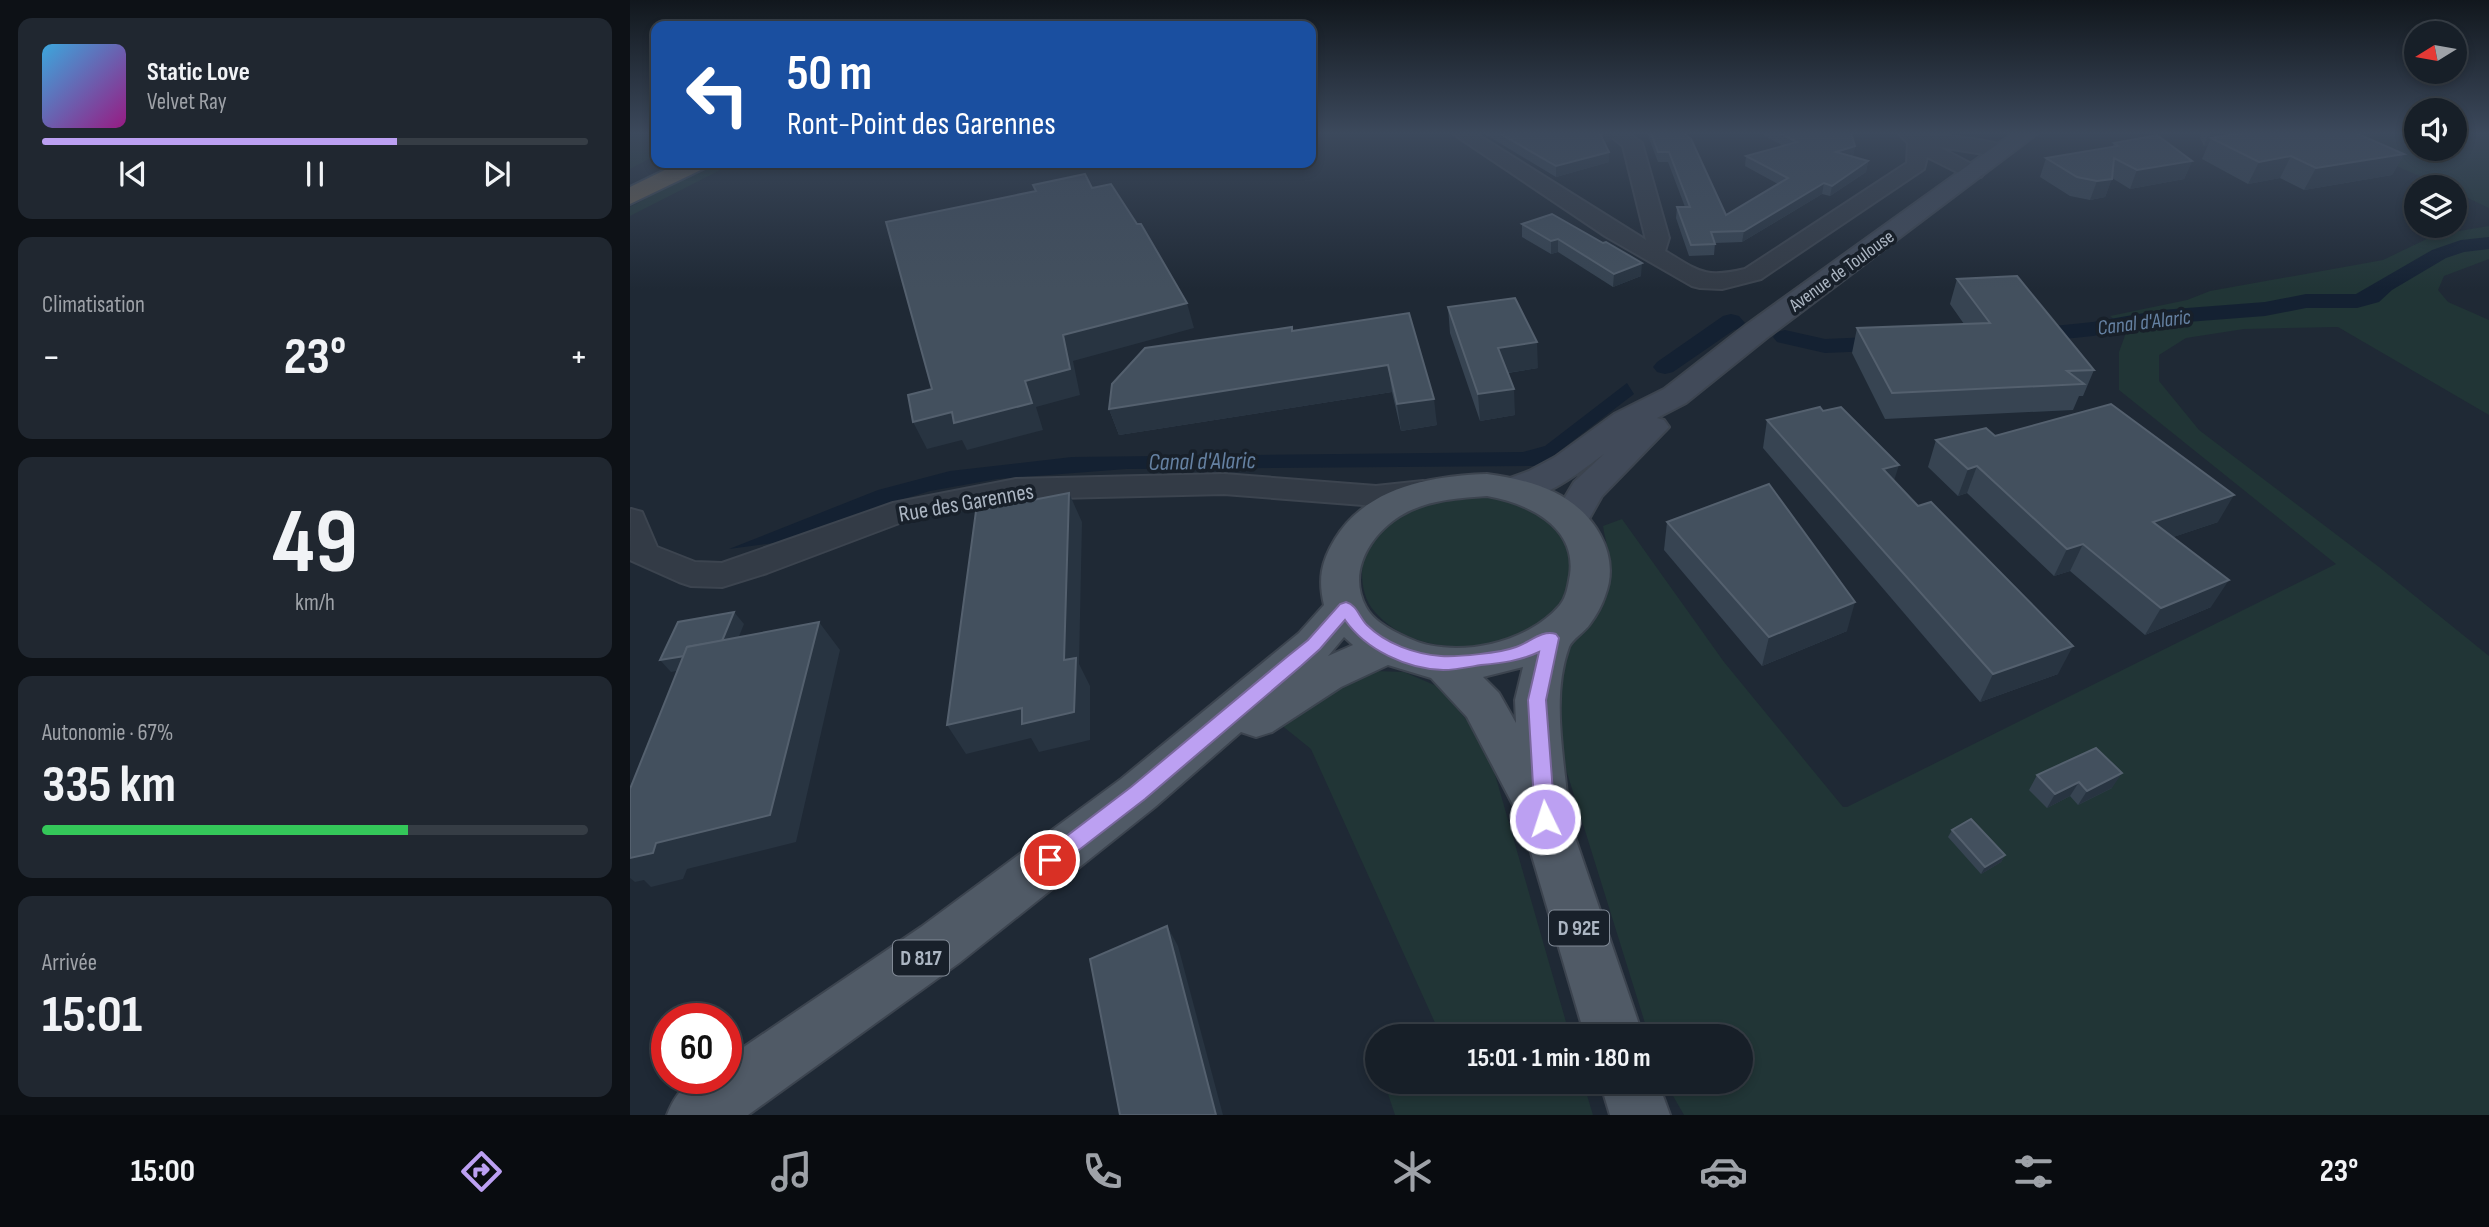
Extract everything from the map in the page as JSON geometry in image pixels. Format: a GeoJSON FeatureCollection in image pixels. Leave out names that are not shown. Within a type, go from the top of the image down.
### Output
{"type":"FeatureCollection","features":[{"type":"Feature","properties":{"kind":"highway"},"geometry":{"type":"LineString","coordinates":[[630,197],[654,185]]}},
{"type":"Feature","properties":{"kind":"main road","name":"Avenue de Toulouse"},"geometry":{"type":"LineString","coordinates":[[1675,396],[1757,331],[1957,185]]}},
{"type":"Feature","properties":{"kind":"main road"},"geometry":{"type":"LineString","coordinates":[[1515,489],[1542,479],[1567,465],[1626,421],[1675,396]]}},
{"type":"Feature","properties":{"kind":"main road"},"geometry":{"type":"LineString","coordinates":[[1571,519],[1587,490],[1647,433],[1675,396]]}},
{"type":"Feature","properties":{"kind":"main road"},"geometry":{"type":"LineString","coordinates":[[1453,485],[1487,485],[1515,489],[1571,519],[1589,547],[1591,586],[1574,616],[1550,638],[1518,654],[1443,663],[1418,659],[1387,648],[1361,630],[1346,608],[1340,568],[1352,539],[1360,529],[1394,503],[1423,491],[1453,485]]}},
{"type":"Feature","properties":{"kind":"main road","name":"D 817"},"geometry":{"type":"LineString","coordinates":[[697,1115],[940,945],[1138,793],[1314,644],[1346,608]]}},
{"type":"Feature","properties":{"kind":"main road"},"geometry":{"type":"LineString","coordinates":[[1545,819],[1537,700],[1550,638]]}},
{"type":"Feature","properties":{"kind":"main road","name":"D 817"},"geometry":{"type":"LineString","coordinates":[[1138,793],[1326,675],[1387,648]]}},
{"type":"Feature","properties":{"kind":"main road"},"geometry":{"type":"LineString","coordinates":[[1443,663],[1483,705],[1545,819]]}},
{"type":"Feature","properties":{"kind":"main road","name":"D 92E"},"geometry":{"type":"LineString","coordinates":[[1545,819],[1610,1024]]}},
{"type":"Feature","properties":{"kind":"main road"},"geometry":{"type":"LineString","coordinates":[[1633,1094],[1640,1115]]}},
{"type":"Feature","properties":{"kind":"street"},"geometry":{"type":"LineString","coordinates":[[1542,185],[1613,231],[1700,281],[1722,282],[1754,274],[1887,185]]}},
{"type":"Feature","properties":{"kind":"street"},"geometry":{"type":"LineString","coordinates":[[1644,185],[1658,238],[1653,252]]}},
{"type":"Feature","properties":{"kind":"street","name":"Rue des Garennes"},"geometry":{"type":"LineString","coordinates":[[631,520],[643,554],[691,574],[722,575],[904,510],[1016,489],[1224,484],[1376,496],[1423,491]]}},
{"type":"Feature","properties":{"kind":"street","name":"Rue des Garennes"},"geometry":{"type":"LineString","coordinates":[[1298,490],[1333,506],[1360,529]]}},
{"type":"Feature","properties":{"kind":"green space"},"geometry":{"type":"Polygon","coordinates":[[[671,185],[691,185],[630,216],[630,207],[671,185]]]}},
{"type":"Feature","properties":{"kind":"green space"},"geometry":{"type":"Polygon","coordinates":[[[2467,185],[2489,185],[2489,208],[2467,198],[2467,185]]]}},
{"type":"Feature","properties":{"kind":"green space"},"geometry":{"type":"Polygon","coordinates":[[[2489,226],[2489,259],[2444,276],[2438,290],[2448,302],[2489,320],[2489,415],[2338,327],[2244,329],[2186,338],[2159,355],[2159,381],[2199,430],[2379,567],[2489,656],[2489,1115],[1684,1115],[1672,1094],[1753,1094],[1753,1024],[1645,1024],[1559,747],[1558,659],[1585,629],[1604,596],[1610,565],[1603,526],[1622,519],[1724,662],[1843,807],[1847,807],[2336,564],[2119,390],[2119,352],[2127,330],[2110,316],[2187,300],[2210,291],[2383,260],[2429,238],[2467,238],[2467,230],[2489,226]]]}},
{"type":"Feature","properties":{"kind":"green space"},"geometry":{"type":"Polygon","coordinates":[[[1475,495],[1530,507],[1555,523],[1571,549],[1574,569],[1561,605],[1540,624],[1517,636],[1493,643],[1440,645],[1416,639],[1393,628],[1375,612],[1365,594],[1362,572],[1369,547],[1386,527],[1421,506],[1438,500],[1475,495]]]}},
{"type":"Feature","properties":{"kind":"green space"},"geometry":{"type":"Polygon","coordinates":[[[1376,671],[1404,672],[1439,687],[1486,743],[1567,1024],[1436,1024],[1311,749],[1280,724],[1325,691],[1376,671]]]}},
{"type":"Feature","properties":{"kind":"green space"},"geometry":{"type":"Polygon","coordinates":[[[1388,1094],[1587,1094],[1593,1115],[1395,1115],[1388,1094]]]}},
{"type":"Feature","properties":{"kind":"water"},"geometry":{"type":"Polygon","coordinates":[[[1627,383],[1634,394],[1540,466],[1126,469],[997,479],[930,491],[877,507],[789,541],[729,549],[878,490],[950,471],[1072,457],[1523,452],[1545,446],[1627,383]]]}},
{"type":"Feature","properties":{"kind":"building"},"geometry":{"type":"Polygon","coordinates":[[[1033,185],[1091,185],[1092,188],[1112,185],[1137,224],[1141,224],[1187,303],[1063,335],[1070,369],[1025,381],[1032,403],[954,423],[952,412],[913,422],[908,395],[932,389],[886,222],[1036,191],[1033,185]]]}},
{"type":"Feature","properties":{"kind":"building"},"geometry":{"type":"Polygon","coordinates":[[[1682,185],[1712,185],[1726,215],[1776,185],[1821,185],[1744,231],[1711,232],[1715,244],[1691,245],[1677,207],[1690,207],[1682,185]]]}},
{"type":"Feature","properties":{"kind":"building"},"geometry":{"type":"Polygon","coordinates":[[[1552,214],[1642,263],[1614,274],[1558,239],[1551,241],[1522,224],[1552,214]]]}},
{"type":"Feature","properties":{"kind":"building"},"geometry":{"type":"Polygon","coordinates":[[[2017,276],[2094,370],[2067,371],[2084,384],[1892,393],[1857,328],[1990,323],[1957,279],[2017,276]]]}},
{"type":"Feature","properties":{"kind":"building"},"geometry":{"type":"Polygon","coordinates":[[[1515,298],[1537,342],[1498,348],[1514,389],[1478,394],[1448,307],[1515,298]]]}},
{"type":"Feature","properties":{"kind":"building"},"geometry":{"type":"Polygon","coordinates":[[[1409,313],[1434,399],[1397,404],[1388,365],[1109,409],[1112,384],[1145,348],[1292,327],[1292,331],[1409,313]]]}},
{"type":"Feature","properties":{"kind":"building"},"geometry":{"type":"Polygon","coordinates":[[[2111,404],[2234,495],[2153,522],[2229,580],[2161,608],[2083,544],[2067,549],[1977,466],[1968,469],[1936,440],[1986,428],[1995,436],[2111,404]]]}},
{"type":"Feature","properties":{"kind":"building"},"geometry":{"type":"Polygon","coordinates":[[[1820,407],[1823,411],[1841,407],[1899,465],[1883,469],[1918,506],[1931,502],[2073,646],[1993,674],[1767,420],[1820,407]]]}},
{"type":"Feature","properties":{"kind":"building"},"geometry":{"type":"Polygon","coordinates":[[[1769,484],[1855,602],[1769,637],[1667,522],[1769,484]]]}},
{"type":"Feature","properties":{"kind":"building"},"geometry":{"type":"Polygon","coordinates":[[[1069,493],[1064,660],[1076,658],[1074,712],[1022,724],[1022,708],[947,725],[976,511],[1069,493]]]}},
{"type":"Feature","properties":{"kind":"building"},"geometry":{"type":"Polygon","coordinates":[[[734,612],[722,641],[687,647],[684,656],[660,660],[678,622],[734,612]]]}},
{"type":"Feature","properties":{"kind":"building"},"geometry":{"type":"Polygon","coordinates":[[[819,622],[770,815],[656,843],[653,853],[630,858],[630,789],[687,647],[819,622]]]}},
{"type":"Feature","properties":{"kind":"building"},"geometry":{"type":"Polygon","coordinates":[[[2096,748],[2122,773],[2087,791],[2079,782],[2055,794],[2037,775],[2096,748]]]}},
{"type":"Feature","properties":{"kind":"building"},"geometry":{"type":"Polygon","coordinates":[[[1971,819],[2005,855],[1985,867],[1952,830],[1971,819]]]}},
{"type":"Feature","properties":{"kind":"building"},"geometry":{"type":"Polygon","coordinates":[[[1167,926],[1216,1115],[1120,1115],[1090,959],[1167,926]]]}},
{"type":"Feature","properties":{"kind":"waterway","name":"Canal d'Alaric"},"geometry":{"type":"LineString","coordinates":[[2024,336],[2093,329],[2161,317],[2265,309],[2306,301],[2357,301],[2371,297],[2384,285],[2439,254],[2461,246],[2489,243]]}},
{"type":"Feature","properties":{"kind":"waterway","name":"Canal d'Alaric"},"geometry":{"type":"LineString","coordinates":[[1665,367],[1731,321],[1734,323]]}},
{"type":"Feature","properties":{"kind":"waterway","name":"Canal d'Alaric"},"geometry":{"type":"LineString","coordinates":[[1785,337],[1825,346],[1894,343]]}},
{"type":"Feature","properties":{"kind":"route"},"geometry":{"type":"LineString","coordinates":[[1050,860],[1138,793],[1314,644],[1346,608],[1361,630],[1387,648],[1418,659],[1443,663],[1518,654],[1550,638],[1537,700],[1545,819]]}}]}
